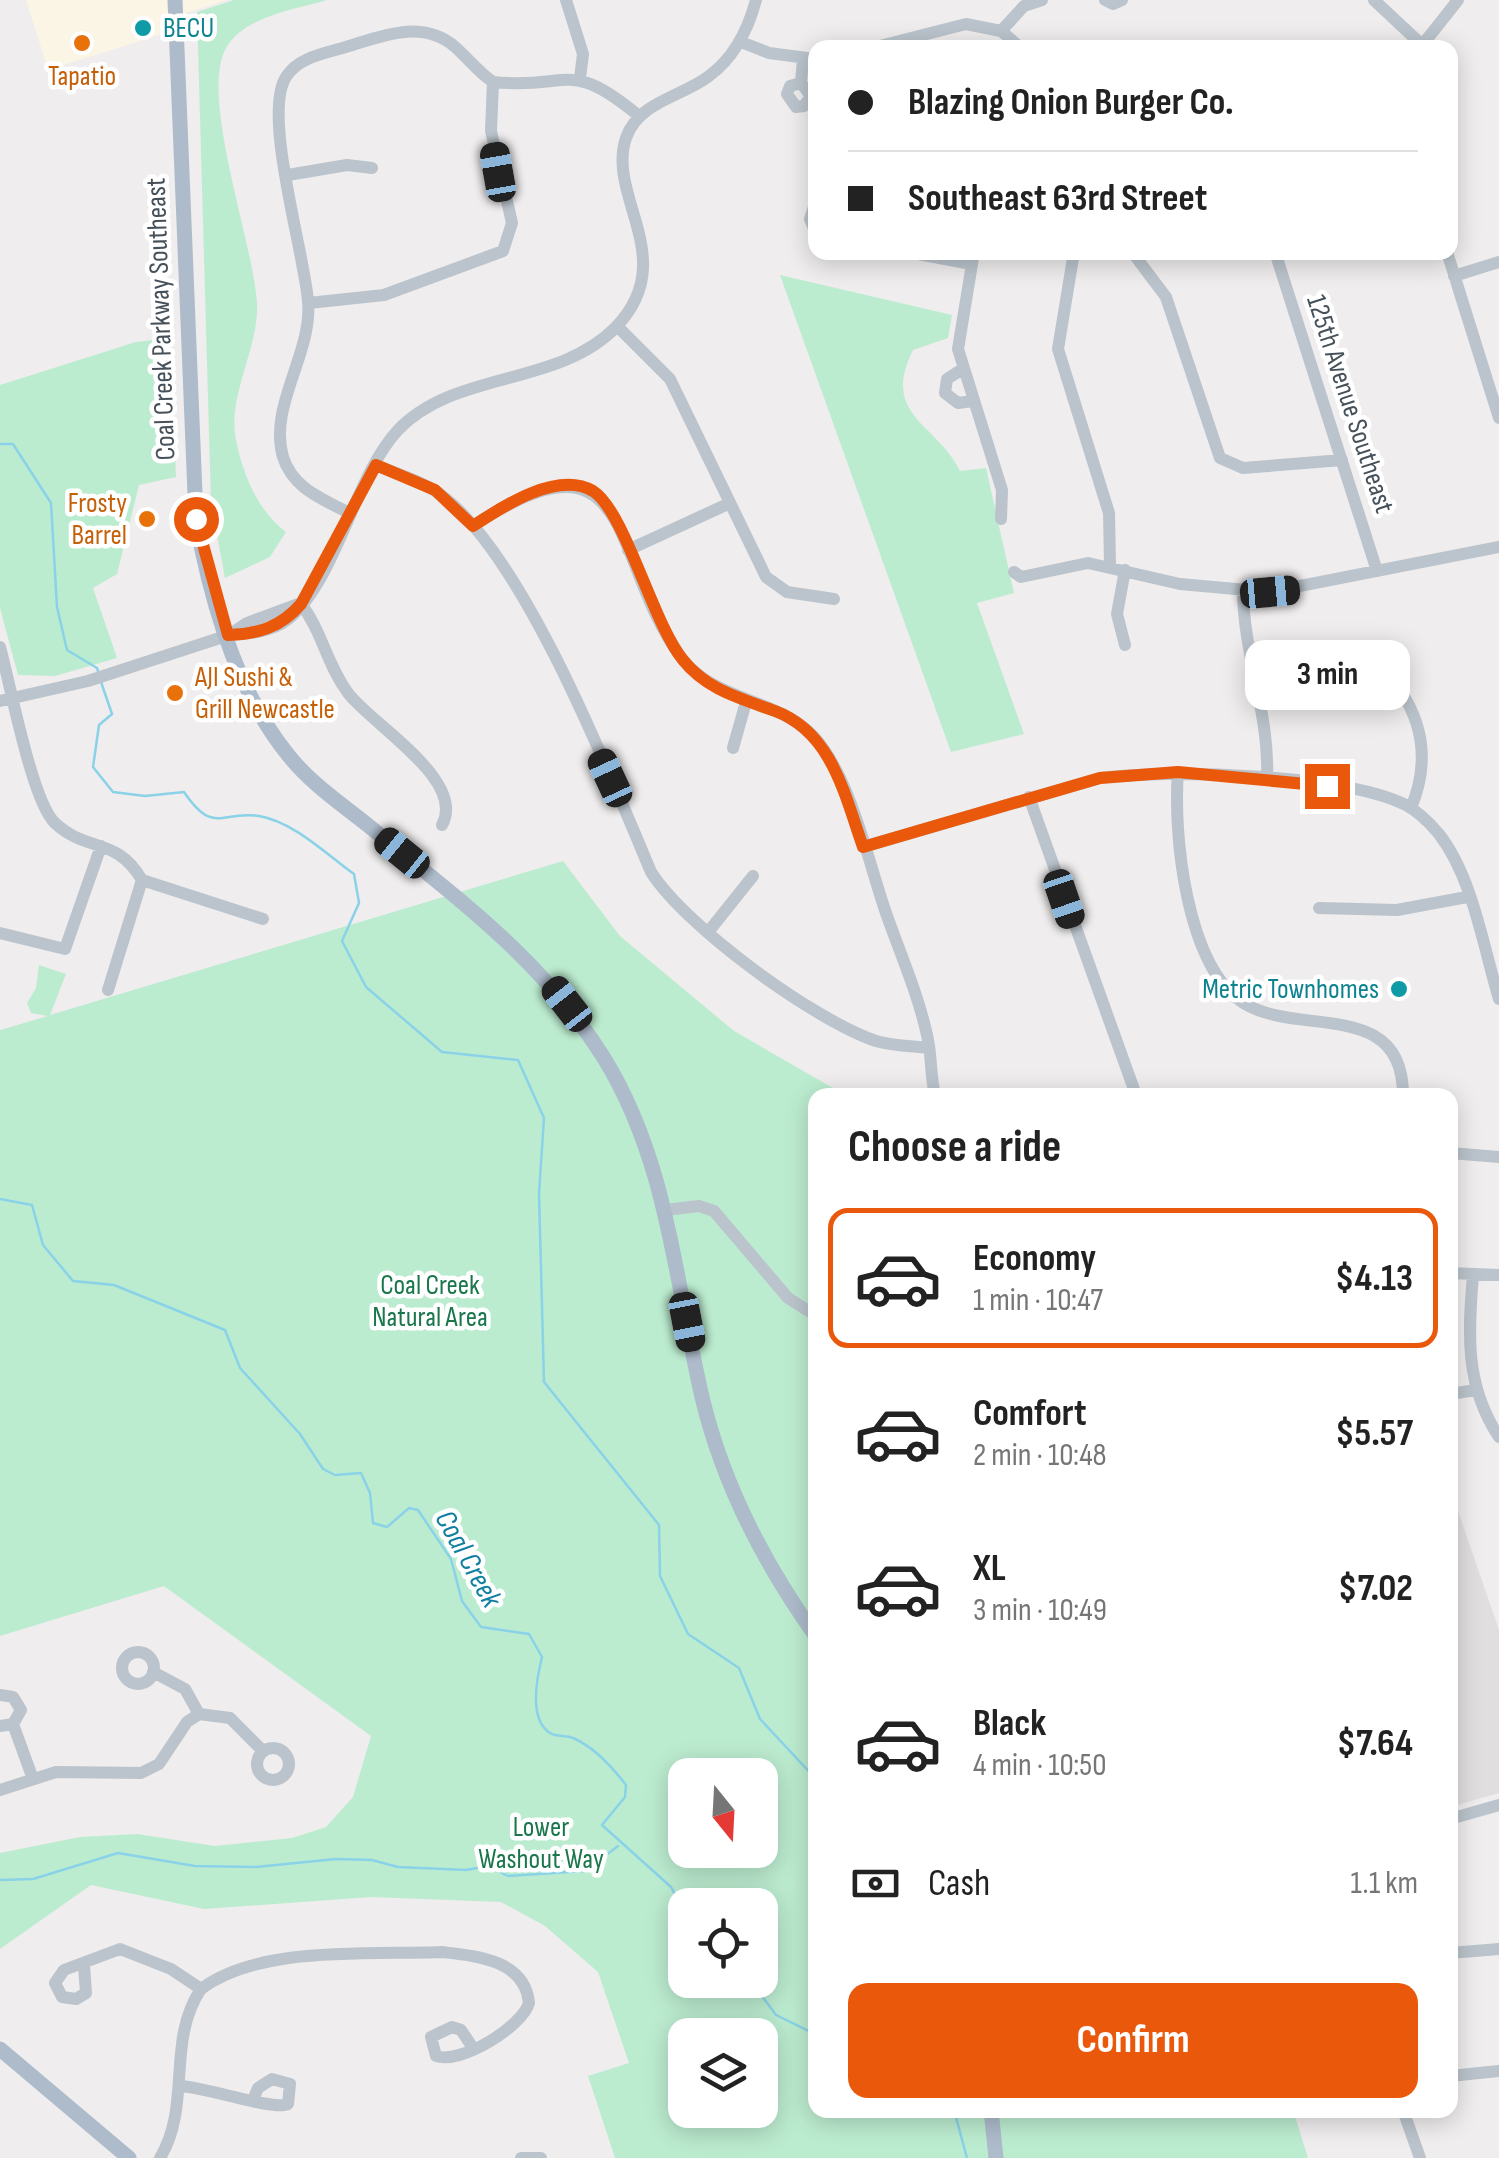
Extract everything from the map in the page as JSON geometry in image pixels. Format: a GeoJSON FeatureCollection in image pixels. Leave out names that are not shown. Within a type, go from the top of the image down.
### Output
{"type":"FeatureCollection","features":[{"type":"Feature","properties":{"kind":"main road","name":"Coal Creek Parkway Southeast"},"geometry":{"type":"LineString","coordinates":[[175,0],[196,519],[228,635],[256,706],[291,760],[516,946],[567,1004],[605,1060],[641,1129],[665,1210],[702,1397],[726,1475],[756,1543],[808,1624]]}},
{"type":"Feature","properties":{"kind":"main road"},"geometry":{"type":"LineString","coordinates":[[0,2049],[129,2158]]}},
{"type":"Feature","properties":{"kind":"main road"},"geometry":{"type":"LineString","coordinates":[[992,2118],[996,2158]]}},
{"type":"Feature","properties":{"kind":"street"},"geometry":{"type":"LineString","coordinates":[[566,0],[584,54],[580,78]]}},
{"type":"Feature","properties":{"kind":"street"},"geometry":{"type":"LineString","coordinates":[[6,699],[88,681],[249,628],[287,620],[301,604],[396,432],[426,408],[566,359],[617,326],[634,296],[642,265],[642,232],[622,156],[626,140],[639,116],[706,79],[741,42],[756,0]]}},
{"type":"Feature","properties":{"kind":"street"},"geometry":{"type":"LineString","coordinates":[[1001,31],[1024,6],[1042,0]]}},
{"type":"Feature","properties":{"kind":"street"},"geometry":{"type":"LineString","coordinates":[[1104,0],[1113,4],[1122,0]]}},
{"type":"Feature","properties":{"kind":"street"},"geometry":{"type":"LineString","coordinates":[[1374,0],[1415,40]]}},
{"type":"Feature","properties":{"kind":"street"},"geometry":{"type":"LineString","coordinates":[[1426,40],[1458,0]]}},
{"type":"Feature","properties":{"kind":"street"},"geometry":{"type":"LineString","coordinates":[[917,40],[966,24],[1001,31],[1012,40]]}},
{"type":"Feature","properties":{"kind":"street"},"geometry":{"type":"LineString","coordinates":[[351,514],[304,489],[284,461],[281,446],[282,420],[306,332],[308,303],[276,116],[285,78],[308,59],[396,32],[422,31],[452,44],[494,82],[517,84],[580,78],[598,84],[639,116]]}},
{"type":"Feature","properties":{"kind":"street"},"geometry":{"type":"LineString","coordinates":[[741,42],[808,59]]}},
{"type":"Feature","properties":{"kind":"street"},"geometry":{"type":"LineString","coordinates":[[801,83],[808,62]]}},
{"type":"Feature","properties":{"kind":"street"},"geometry":{"type":"LineString","coordinates":[[308,303],[384,295],[503,251],[512,223],[490,132],[494,82]]}},
{"type":"Feature","properties":{"kind":"street"},"geometry":{"type":"LineString","coordinates":[[288,175],[347,166],[372,168]]}},
{"type":"Feature","properties":{"kind":"street"},"geometry":{"type":"LineString","coordinates":[[972,260],[958,336],[961,370],[1002,490],[1001,519]]}},
{"type":"Feature","properties":{"kind":"street"},"geometry":{"type":"LineString","coordinates":[[1073,260],[1058,348],[1109,513],[1110,565]]}},
{"type":"Feature","properties":{"kind":"street"},"geometry":{"type":"LineString","coordinates":[[1138,260],[1166,298],[1211,443],[1225,462],[1257,468],[1342,460]]}},
{"type":"Feature","properties":{"kind":"street","name":"125th Avenue Southeast"},"geometry":{"type":"LineString","coordinates":[[1278,260],[1377,570]]}},
{"type":"Feature","properties":{"kind":"street"},"geometry":{"type":"LineString","coordinates":[[1449,260],[1496,397],[1499,418]]}},
{"type":"Feature","properties":{"kind":"street"},"geometry":{"type":"LineString","coordinates":[[1454,276],[1499,262]]}},
{"type":"Feature","properties":{"kind":"street"},"geometry":{"type":"LineString","coordinates":[[617,326],[670,378],[766,577],[778,588],[834,599]]}},
{"type":"Feature","properties":{"kind":"street"},"geometry":{"type":"LineString","coordinates":[[961,370],[947,379],[945,393],[958,403],[972,401]]}},
{"type":"Feature","properties":{"kind":"street"},"geometry":{"type":"LineString","coordinates":[[376,465],[435,490],[473,526],[534,617],[651,872],[709,931],[815,1012],[878,1042],[929,1048]]}},
{"type":"Feature","properties":{"kind":"street"},"geometry":{"type":"LineString","coordinates":[[473,526],[534,493],[582,488],[606,505],[668,637],[684,662],[710,684],[777,712],[814,736],[840,782],[863,847],[929,1048],[934,1088]]}},
{"type":"Feature","properties":{"kind":"street"},"geometry":{"type":"LineString","coordinates":[[628,550],[730,503]]}},
{"type":"Feature","properties":{"kind":"street"},"geometry":{"type":"LineString","coordinates":[[1014,572],[1021,578],[1076,564],[1110,565],[1180,584],[1243,592],[1300,589],[1499,547]]}},
{"type":"Feature","properties":{"kind":"street"},"geometry":{"type":"LineString","coordinates":[[1125,570],[1118,614],[1125,646]]}},
{"type":"Feature","properties":{"kind":"street"},"geometry":{"type":"LineString","coordinates":[[1243,592],[1246,645],[1266,720],[1266,779]]}},
{"type":"Feature","properties":{"kind":"street"},"geometry":{"type":"LineString","coordinates":[[301,604],[320,632],[348,693],[427,768],[445,800],[442,824]]}},
{"type":"Feature","properties":{"kind":"street"},"geometry":{"type":"LineString","coordinates":[[0,648],[6,699],[44,809],[67,832],[120,852],[142,880],[263,919]]}},
{"type":"Feature","properties":{"kind":"street"},"geometry":{"type":"LineString","coordinates":[[1400,690],[1417,718],[1422,740],[1421,780],[1412,808]]}},
{"type":"Feature","properties":{"kind":"street"},"geometry":{"type":"LineString","coordinates":[[733,748],[746,702]]}},
{"type":"Feature","properties":{"kind":"street"},"geometry":{"type":"LineString","coordinates":[[863,847],[1100,778],[1178,772],[1357,790],[1412,808],[1428,821],[1454,857],[1499,999]]}},
{"type":"Feature","properties":{"kind":"street"},"geometry":{"type":"LineString","coordinates":[[1178,772],[1175,832],[1180,876],[1213,967],[1240,1000],[1270,1015],[1362,1028],[1399,1063],[1402,1088]]}},
{"type":"Feature","properties":{"kind":"street"},"geometry":{"type":"LineString","coordinates":[[1029,798],[1133,1088]]}},
{"type":"Feature","properties":{"kind":"street"},"geometry":{"type":"LineString","coordinates":[[0,933],[65,949],[102,846]]}},
{"type":"Feature","properties":{"kind":"street"},"geometry":{"type":"LineString","coordinates":[[709,931],[753,876]]}},
{"type":"Feature","properties":{"kind":"street"},"geometry":{"type":"LineString","coordinates":[[108,990],[142,880]]}},
{"type":"Feature","properties":{"kind":"street"},"geometry":{"type":"LineString","coordinates":[[1320,908],[1397,910],[1467,897]]}},
{"type":"Feature","properties":{"kind":"street"},"geometry":{"type":"LineString","coordinates":[[1458,1154],[1499,1157]]}},
{"type":"Feature","properties":{"kind":"street"},"geometry":{"type":"LineString","coordinates":[[665,1210],[698,1206],[714,1212],[788,1298],[808,1310]]}},
{"type":"Feature","properties":{"kind":"street"},"geometry":{"type":"LineString","coordinates":[[1458,1274],[1499,1275]]}},
{"type":"Feature","properties":{"kind":"street"},"geometry":{"type":"LineString","coordinates":[[1473,1275],[1468,1346],[1476,1390],[1499,1437]]}},
{"type":"Feature","properties":{"kind":"street"},"geometry":{"type":"LineString","coordinates":[[1458,1393],[1476,1390]]}},
{"type":"Feature","properties":{"kind":"street"},"geometry":{"type":"LineString","coordinates":[[153,1672],[185,1689],[199,1714]]}},
{"type":"Feature","properties":{"kind":"street"},"geometry":{"type":"LineString","coordinates":[[0,1695],[13,1697],[20,1705],[7,1725],[33,1779]]}},
{"type":"Feature","properties":{"kind":"street"},"geometry":{"type":"LineString","coordinates":[[0,1790],[56,1772],[141,1773],[159,1764],[187,1722],[199,1714],[230,1718],[263,1751]]}},
{"type":"Feature","properties":{"kind":"street"},"geometry":{"type":"LineString","coordinates":[[1458,1817],[1499,1805]]}},
{"type":"Feature","properties":{"kind":"street"},"geometry":{"type":"LineString","coordinates":[[1458,1953],[1499,1949]]}},
{"type":"Feature","properties":{"kind":"street"},"geometry":{"type":"LineString","coordinates":[[84,1966],[110,1951],[131,1952],[171,1969],[201,1990]]}},
{"type":"Feature","properties":{"kind":"street"},"geometry":{"type":"LineString","coordinates":[[160,2158],[176,2120],[182,2029],[201,1990],[228,1971],[259,1963],[442,1952],[471,1956],[516,1973],[524,1982],[529,2003],[511,2030],[473,2048]]}},
{"type":"Feature","properties":{"kind":"street"},"geometry":{"type":"LineString","coordinates":[[1458,2075],[1499,2072]]}},
{"type":"Feature","properties":{"kind":"street"},"geometry":{"type":"LineString","coordinates":[[180,2086],[252,2100]]}},
{"type":"Feature","properties":{"kind":"street"},"geometry":{"type":"LineString","coordinates":[[1407,2118],[1420,2158]]}},
{"type":"Feature","properties":{"kind":"street"},"geometry":{"type":"LineString","coordinates":[[521,2158],[541,2158]]}},
{"type":"Feature","properties":{"kind":"shaded area"},"geometry":{"type":"Polygon","coordinates":[[[26,0],[227,0],[163,20],[162,34],[48,70],[26,0]]]}},
{"type":"Feature","properties":{"kind":"shaded area"},"geometry":{"type":"Polygon","coordinates":[[[1458,1511],[1499,1630],[1499,1793],[1458,1805],[1458,1511]]]}},
{"type":"Feature","properties":{"kind":"green space"},"geometry":{"type":"Polygon","coordinates":[[[234,0],[327,0],[245,28],[226,48],[219,71],[223,135],[257,304],[236,406],[236,440],[253,491],[267,514],[286,532],[270,557],[225,578],[211,503],[197,12],[234,0]]]}},
{"type":"Feature","properties":{"kind":"green space"},"geometry":{"type":"Polygon","coordinates":[[[780,275],[952,315],[948,338],[913,350],[903,390],[907,405],[960,471],[986,468],[1014,593],[977,603],[1024,734],[951,752],[780,275]]]}},
{"type":"Feature","properties":{"kind":"green space"},"geometry":{"type":"Polygon","coordinates":[[[170,338],[176,477],[139,485],[117,574],[93,588],[117,658],[55,676],[18,675],[0,608],[0,385],[136,342],[170,338]]]}},
{"type":"Feature","properties":{"kind":"green space","name":"Coal Creek Natural Area"},"geometry":{"type":"Polygon","coordinates":[[[563,861],[620,936],[734,1031],[833,1088],[808,1088],[808,2118],[1296,2118],[1308,2158],[615,2158],[588,2076],[629,2063],[598,1972],[545,1926],[501,1902],[371,1897],[204,1909],[91,1885],[0,1949],[0,1853],[80,1837],[137,1834],[215,1846],[292,1838],[326,1827],[353,1797],[371,1736],[164,1586],[0,1636],[0,1030],[48,1016],[31,1013],[27,1003],[36,988],[39,965],[66,974],[50,1015],[563,861]]]}},
{"type":"Feature","properties":{"kind":"waterway"},"geometry":{"type":"LineString","coordinates":[[0,444],[13,444],[51,503],[57,607],[67,650],[97,668],[99,674]]}},
{"type":"Feature","properties":{"kind":"waterway"},"geometry":{"type":"LineString","coordinates":[[101,682],[112,714],[99,725],[93,767],[113,792],[145,796],[184,792],[211,817],[259,816],[297,832],[354,874],[359,903],[342,941],[366,987],[442,1052],[518,1060],[544,1118],[539,1193],[544,1382],[659,1525],[660,1576],[688,1634],[739,1668],[760,1719],[808,1770]]}},
{"type":"Feature","properties":{"kind":"waterway","name":"Coal Creek"},"geometry":{"type":"LineString","coordinates":[[0,1199],[32,1205],[43,1245],[73,1281],[114,1285],[225,1330],[240,1368],[300,1434],[323,1469],[335,1475],[361,1473],[370,1493],[373,1523],[387,1527],[409,1508],[418,1510],[451,1559],[462,1601],[481,1627],[529,1634],[542,1657],[536,1708],[543,1727],[588,1747],[626,1785],[625,1797],[602,1825],[672,1888]]}},
{"type":"Feature","properties":{"kind":"waterway"},"geometry":{"type":"LineString","coordinates":[[0,1880],[33,1879],[118,1853],[195,1866],[256,1867],[336,1859],[372,1860],[398,1867],[466,1870],[488,1866],[508,1876],[585,1871],[618,1846]]}},
{"type":"Feature","properties":{"kind":"waterway","name":"Coal Creek"},"geometry":{"type":"LineString","coordinates":[[763,1998],[776,2015],[808,2031]]}},
{"type":"Feature","properties":{"kind":"waterway","name":"Coal Creek"},"geometry":{"type":"LineString","coordinates":[[956,2118],[967,2158]]}},
{"type":"Feature","properties":{"kind":"place","name":"BECU"},"geometry":{"type":"Point","coordinates":[143,28]}},
{"type":"Feature","properties":{"kind":"place","name":"Tapatio"},"geometry":{"type":"Point","coordinates":[82,43]}},
{"type":"Feature","properties":{"kind":"place","name":"Frosty Barrel"},"geometry":{"type":"Point","coordinates":[147,519]}},
{"type":"Feature","properties":{"kind":"place","name":"AJI Sushi & Grill Newcastle"},"geometry":{"type":"Point","coordinates":[175,693]}},
{"type":"Feature","properties":{"kind":"place","name":"Metric Townhomes"},"geometry":{"type":"Point","coordinates":[1399,989]}},
{"type":"Feature","properties":{"kind":"route"},"geometry":{"type":"LineString","coordinates":[[196,519],[202,554],[228,635],[250,634],[287,620],[301,604],[376,465],[435,490],[473,526],[534,493],[573,486],[592,490],[611,514],[668,637],[684,662],[732,697],[791,718],[814,736],[840,782],[863,847],[1100,778],[1129,774],[1178,772],[1327,786]]}},
{"type":"Feature","properties":{"kind":"park label","name":"Lower Washout Way"},"geometry":{"type":"Point","coordinates":[541,1843]}}]}
